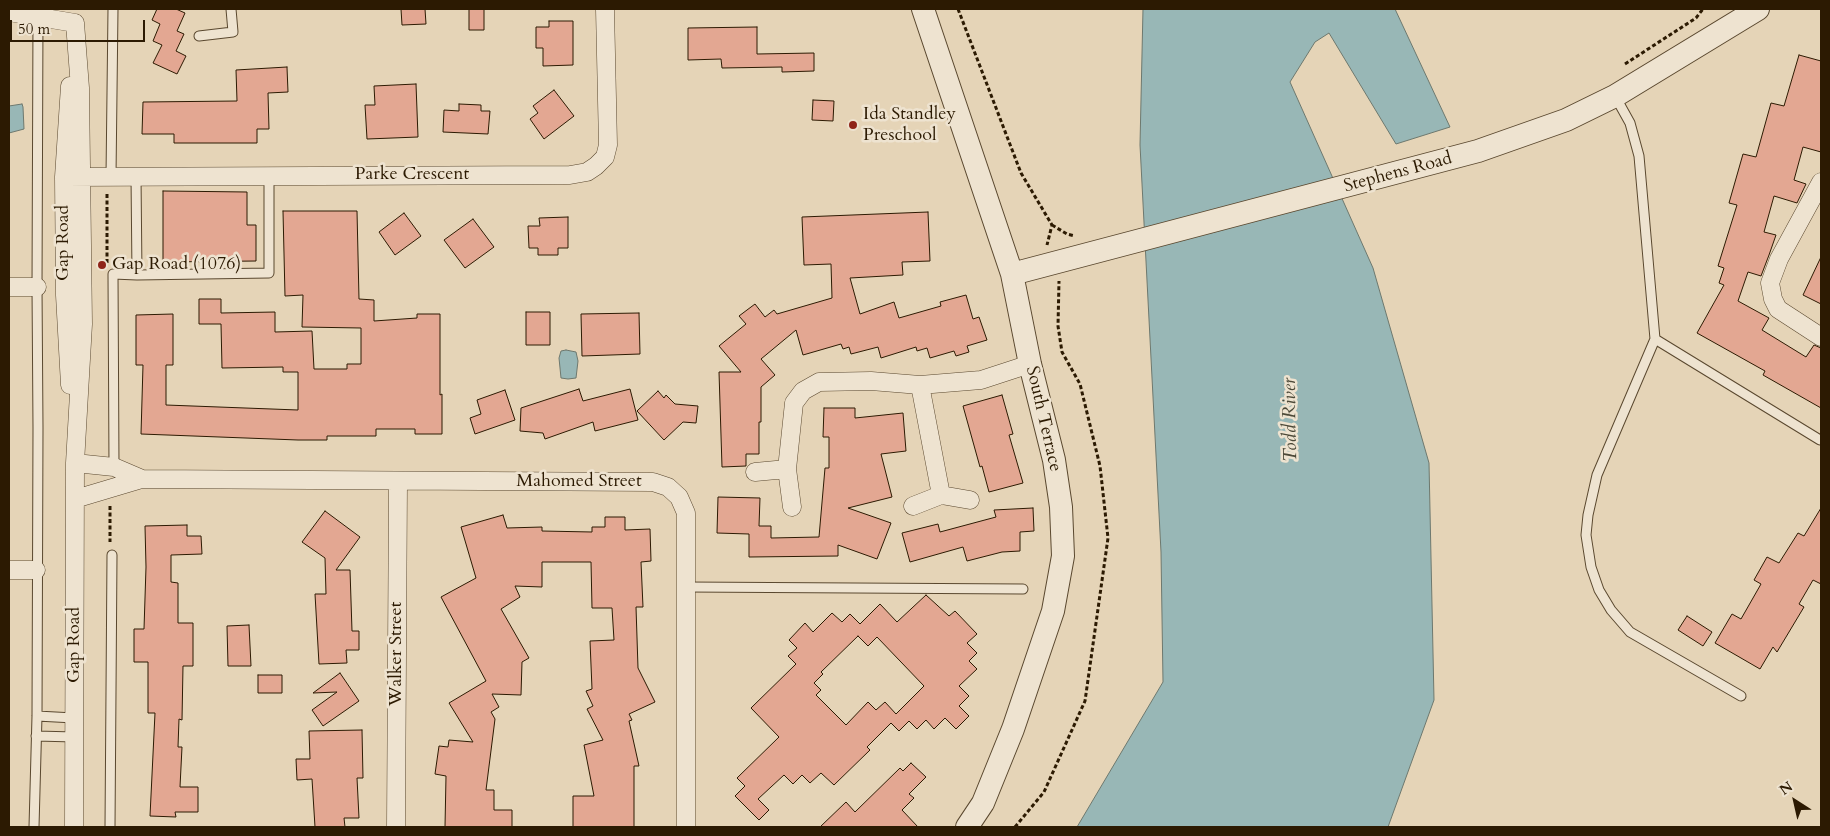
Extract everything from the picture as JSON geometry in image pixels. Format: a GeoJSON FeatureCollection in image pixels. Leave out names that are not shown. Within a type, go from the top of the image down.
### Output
{"type":"FeatureCollection","features":[{"type":"Feature","properties":{"kind":"street","name":"Parke Crescent"},"geometry":{"type":"LineString","coordinates":[[64,177],[570,175],[587,172],[605,157],[608,145],[605,9]]}},
{"type":"Feature","properties":{"kind":"street","name":"South Terrace"},"geometry":{"type":"LineString","coordinates":[[922,9],[1012,274],[1030,364],[1054,460],[1061,507],[1063,556],[1053,611],[1030,680],[983,802],[966,827]]}},
{"type":"Feature","properties":{"kind":"street","name":"Stephens Road"},"geometry":{"type":"LineString","coordinates":[[1012,274],[1478,152],[1566,120],[1615,96],[1753,10]]}},
{"type":"Feature","properties":{"kind":"street"},"geometry":{"type":"LineString","coordinates":[[14,11],[38,18],[75,16]]}},
{"type":"Feature","properties":{"kind":"street","name":"Gap Road"},"geometry":{"type":"LineString","coordinates":[[74,827],[75,463],[83,324],[80,88],[75,16]]}},
{"type":"Feature","properties":{"kind":"street","name":"Gap Road"},"geometry":{"type":"LineString","coordinates":[[75,16],[64,177],[65,295],[75,463]]}},
{"type":"Feature","properties":{"kind":"street"},"geometry":{"type":"LineString","coordinates":[[1821,182],[1779,259],[1770,283],[1772,298],[1778,309],[1821,337]]}},
{"type":"Feature","properties":{"kind":"street"},"geometry":{"type":"LineString","coordinates":[[9,287],[36,287]]}},
{"type":"Feature","properties":{"kind":"street"},"geometry":{"type":"LineString","coordinates":[[792,507],[787,469],[794,403],[803,391],[819,382],[871,381],[920,385],[981,380],[1030,364]]}},
{"type":"Feature","properties":{"kind":"street"},"geometry":{"type":"LineString","coordinates":[[920,385],[941,495]]}},
{"type":"Feature","properties":{"kind":"street","name":"Mahomed Street"},"geometry":{"type":"LineString","coordinates":[[75,463],[114,467],[142,479]]}},
{"type":"Feature","properties":{"kind":"street"},"geometry":{"type":"LineString","coordinates":[[112,488],[114,467]]}},
{"type":"Feature","properties":{"kind":"street"},"geometry":{"type":"LineString","coordinates":[[755,472],[787,469]]}},
{"type":"Feature","properties":{"kind":"street","name":"Mahomed Street"},"geometry":{"type":"LineString","coordinates":[[75,499],[142,479],[654,482],[668,487],[680,497],[686,513],[686,827]]}},
{"type":"Feature","properties":{"kind":"street","name":"Walker Street"},"geometry":{"type":"LineString","coordinates":[[396,827],[398,481]]}},
{"type":"Feature","properties":{"kind":"street"},"geometry":{"type":"LineString","coordinates":[[913,506],[941,495],[970,500]]}},
{"type":"Feature","properties":{"kind":"street"},"geometry":{"type":"LineString","coordinates":[[9,570],[36,570]]}},
{"type":"Feature","properties":{"kind":"lane"},"geometry":{"type":"LineString","coordinates":[[109,176],[113,9]]}},
{"type":"Feature","properties":{"kind":"lane"},"geometry":{"type":"LineString","coordinates":[[199,36],[233,32],[231,9]]}},
{"type":"Feature","properties":{"kind":"lane"},"geometry":{"type":"LineString","coordinates":[[34,827],[37,716],[36,570],[38,428],[36,287],[38,18]]}},
{"type":"Feature","properties":{"kind":"lane"},"geometry":{"type":"LineString","coordinates":[[1615,96],[1630,123],[1639,156],[1655,339],[1597,475],[1586,535],[1591,566],[1599,590],[1611,610],[1630,632],[1741,696]]}},
{"type":"Feature","properties":{"kind":"lane"},"geometry":{"type":"LineString","coordinates":[[136,176],[137,275]]}},
{"type":"Feature","properties":{"kind":"lane"},"geometry":{"type":"LineString","coordinates":[[114,467],[113,274],[269,273],[269,176]]}},
{"type":"Feature","properties":{"kind":"lane"},"geometry":{"type":"LineString","coordinates":[[1655,339],[1820,440]]}},
{"type":"Feature","properties":{"kind":"lane"},"geometry":{"type":"LineString","coordinates":[[110,827],[112,555]]}},
{"type":"Feature","properties":{"kind":"lane"},"geometry":{"type":"LineString","coordinates":[[686,587],[1023,590]]}},
{"type":"Feature","properties":{"kind":"lane"},"geometry":{"type":"LineString","coordinates":[[37,716],[74,718]]}},
{"type":"Feature","properties":{"kind":"lane"},"geometry":{"type":"LineString","coordinates":[[36,736],[74,737]]}},
{"type":"Feature","properties":{"kind":"path"},"geometry":{"type":"LineString","coordinates":[[1624,64],[1696,18],[1703,9]]}},
{"type":"Feature","properties":{"kind":"path"},"geometry":{"type":"LineString","coordinates":[[109,176],[107,267],[113,274]]}},
{"type":"Feature","properties":{"kind":"path"},"geometry":{"type":"LineString","coordinates":[[112,488],[110,544],[112,555]]}},
{"type":"Feature","properties":{"kind":"water","name":"Todd River"},"geometry":{"type":"Polygon","coordinates":[[[1143,9],[1395,9],[1450,127],[1396,144],[1329,33],[1315,42],[1290,82],[1373,268],[1429,463],[1434,700],[1388,827],[1077,827],[1163,682],[1161,552],[1140,145],[1143,9]]]}},
{"type":"Feature","properties":{"kind":"water"},"geometry":{"type":"Polygon","coordinates":[[[22,104],[24,129],[9,133],[9,106],[22,104]]]}},
{"type":"Feature","properties":{"kind":"water"},"geometry":{"type":"Polygon","coordinates":[[[561,351],[576,352],[578,361],[576,378],[561,378],[559,358],[561,351]]]}},
{"type":"Feature","properties":{"kind":"building"},"geometry":{"type":"Polygon","coordinates":[[[157,9],[176,9],[185,13],[177,31],[184,34],[176,51],[186,56],[177,74],[153,63],[162,45],[153,41],[160,24],[152,20],[157,9]]]}},
{"type":"Feature","properties":{"kind":"building"},"geometry":{"type":"Polygon","coordinates":[[[401,9],[425,9],[426,24],[402,25],[401,9]]]}},
{"type":"Feature","properties":{"kind":"building"},"geometry":{"type":"Polygon","coordinates":[[[469,9],[484,9],[484,30],[469,30],[469,9]]]}},
{"type":"Feature","properties":{"kind":"building"},"geometry":{"type":"Polygon","coordinates":[[[549,21],[573,21],[573,65],[543,66],[543,48],[536,48],[536,27],[549,27],[549,21]]]}},
{"type":"Feature","properties":{"kind":"building"},"geometry":{"type":"Polygon","coordinates":[[[757,27],[757,54],[814,53],[814,71],[782,72],[782,67],[722,68],[721,59],[688,60],[688,28],[757,27]]]}},
{"type":"Feature","properties":{"kind":"building"},"geometry":{"type":"Polygon","coordinates":[[[1799,55],[1821,61],[1821,152],[1803,147],[1794,180],[1806,184],[1797,203],[1774,196],[1764,232],[1776,235],[1761,276],[1748,272],[1738,301],[1769,318],[1762,330],[1806,357],[1814,345],[1821,348],[1821,408],[1763,375],[1765,371],[1697,333],[1724,285],[1719,283],[1724,268],[1718,266],[1737,205],[1729,203],[1743,154],[1756,157],[1771,103],[1784,106],[1799,55]]]}},
{"type":"Feature","properties":{"kind":"building"},"geometry":{"type":"Polygon","coordinates":[[[287,67],[288,92],[268,93],[269,129],[257,129],[257,143],[174,143],[174,134],[142,134],[143,102],[237,101],[236,70],[287,67]]]}},
{"type":"Feature","properties":{"kind":"building"},"geometry":{"type":"Polygon","coordinates":[[[416,84],[418,137],[367,139],[365,105],[375,105],[374,86],[416,84]]]}},
{"type":"Feature","properties":{"kind":"building"},"geometry":{"type":"Polygon","coordinates":[[[554,90],[574,116],[544,139],[530,119],[538,113],[533,106],[554,90]]]}},
{"type":"Feature","properties":{"kind":"building"},"geometry":{"type":"Polygon","coordinates":[[[813,100],[834,101],[833,121],[812,120],[813,100]]]}},
{"type":"Feature","properties":{"kind":"building"},"geometry":{"type":"Polygon","coordinates":[[[459,104],[481,105],[481,111],[490,111],[488,134],[443,132],[444,110],[459,111],[459,104]]]}},
{"type":"Feature","properties":{"kind":"building"},"geometry":{"type":"Polygon","coordinates":[[[163,191],[247,192],[247,225],[256,225],[256,261],[163,262],[163,191]]]}},
{"type":"Feature","properties":{"kind":"building"},"geometry":{"type":"Polygon","coordinates":[[[283,211],[357,211],[359,299],[374,300],[374,321],[417,318],[417,314],[440,314],[442,434],[415,434],[415,429],[376,429],[376,436],[327,436],[327,440],[298,440],[141,434],[143,365],[136,365],[136,315],[173,314],[173,365],[166,365],[166,405],[298,410],[298,372],[283,372],[283,367],[222,368],[221,324],[199,324],[199,299],[221,299],[221,313],[275,312],[275,332],[312,331],[314,369],[347,369],[347,364],[361,364],[361,328],[302,327],[303,295],[285,296],[283,211]]]}},
{"type":"Feature","properties":{"kind":"building"},"geometry":{"type":"Polygon","coordinates":[[[928,212],[930,261],[902,262],[903,275],[850,278],[860,314],[894,302],[899,318],[941,306],[940,302],[966,295],[973,319],[979,317],[987,340],[967,346],[969,352],[956,356],[954,351],[930,358],[927,348],[917,351],[916,347],[881,358],[878,347],[851,354],[849,347],[843,349],[841,344],[803,355],[796,330],[761,359],[775,375],[761,387],[759,454],[746,454],[746,466],[722,467],[719,372],[741,372],[719,346],[746,324],[739,316],[755,304],[765,317],[774,310],[777,314],[832,298],[831,264],[804,265],[802,217],[928,212]]]}},
{"type":"Feature","properties":{"kind":"building"},"geometry":{"type":"Polygon","coordinates":[[[404,213],[421,236],[395,255],[379,232],[404,213]]]}},
{"type":"Feature","properties":{"kind":"building"},"geometry":{"type":"Polygon","coordinates":[[[568,217],[568,248],[558,248],[558,255],[538,255],[538,248],[529,248],[528,226],[540,226],[539,218],[568,217]]]}},
{"type":"Feature","properties":{"kind":"building"},"geometry":{"type":"Polygon","coordinates":[[[473,219],[494,247],[465,268],[444,240],[473,219]]]}},
{"type":"Feature","properties":{"kind":"building"},"geometry":{"type":"Polygon","coordinates":[[[1821,257],[1821,304],[1803,295],[1821,257]]]}},
{"type":"Feature","properties":{"kind":"building"},"geometry":{"type":"Polygon","coordinates":[[[526,312],[550,312],[550,345],[526,345],[526,312]]]}},
{"type":"Feature","properties":{"kind":"building"},"geometry":{"type":"Polygon","coordinates":[[[639,313],[640,354],[582,356],[581,314],[639,313]]]}},
{"type":"Feature","properties":{"kind":"building"},"geometry":{"type":"Polygon","coordinates":[[[579,389],[583,401],[630,389],[638,420],[595,431],[593,422],[545,439],[543,433],[520,431],[521,408],[579,389]]]}},
{"type":"Feature","properties":{"kind":"building"},"geometry":{"type":"Polygon","coordinates":[[[505,390],[515,420],[475,434],[470,418],[481,414],[477,400],[505,390]]]}},
{"type":"Feature","properties":{"kind":"building"},"geometry":{"type":"Polygon","coordinates":[[[658,391],[664,398],[666,395],[675,404],[698,406],[696,423],[683,422],[664,440],[637,411],[658,391]]]}},
{"type":"Feature","properties":{"kind":"building"},"geometry":{"type":"Polygon","coordinates":[[[1002,395],[1013,434],[1009,435],[1023,483],[989,492],[963,406],[1002,395]]]}},
{"type":"Feature","properties":{"kind":"building"},"geometry":{"type":"Polygon","coordinates":[[[824,408],[855,408],[855,418],[903,413],[906,451],[881,454],[892,497],[848,508],[891,523],[877,559],[838,545],[838,556],[749,557],[749,534],[717,533],[718,497],[760,498],[759,526],[771,526],[771,538],[819,537],[825,468],[829,468],[829,437],[823,437],[824,408]]]}},
{"type":"Feature","properties":{"kind":"building"},"geometry":{"type":"Polygon","coordinates":[[[1033,508],[1034,531],[1020,532],[1020,551],[1002,552],[967,561],[963,547],[910,562],[902,533],[938,524],[940,532],[996,517],[994,510],[1033,508]]]}},
{"type":"Feature","properties":{"kind":"building"},"geometry":{"type":"Polygon","coordinates":[[[1821,508],[1821,584],[1813,580],[1799,604],[1804,607],[1777,652],[1773,647],[1760,669],[1715,643],[1732,614],[1741,619],[1761,584],[1754,580],[1767,557],[1779,563],[1798,533],[1804,536],[1821,508]]]}},
{"type":"Feature","properties":{"kind":"building"},"geometry":{"type":"Polygon","coordinates":[[[325,511],[360,537],[336,570],[350,570],[352,631],[359,631],[359,650],[346,650],[347,663],[319,664],[315,594],[326,594],[325,558],[302,542],[325,511]]]}},
{"type":"Feature","properties":{"kind":"building"},"geometry":{"type":"Polygon","coordinates":[[[503,515],[507,528],[542,527],[542,531],[592,532],[592,527],[605,527],[605,517],[625,517],[625,530],[650,529],[651,561],[641,562],[643,607],[636,607],[638,668],[655,702],[629,714],[632,720],[629,721],[639,766],[634,766],[634,827],[573,827],[573,796],[594,796],[584,745],[603,740],[587,709],[593,706],[586,691],[592,689],[590,641],[614,640],[612,608],[592,608],[591,562],[542,562],[542,587],[515,586],[520,597],[501,609],[529,658],[522,662],[521,695],[492,694],[499,707],[491,712],[495,719],[486,790],[494,790],[494,810],[512,810],[512,827],[445,827],[446,776],[435,774],[439,746],[448,747],[449,740],[473,742],[449,703],[486,681],[441,597],[476,578],[461,527],[503,515]]]}},
{"type":"Feature","properties":{"kind":"building"},"geometry":{"type":"Polygon","coordinates":[[[187,525],[187,536],[201,536],[202,554],[171,555],[171,582],[178,583],[178,623],[193,623],[193,666],[183,666],[182,720],[179,719],[178,747],[182,747],[180,787],[198,787],[198,812],[175,812],[176,817],[150,816],[155,713],[148,713],[148,662],[134,662],[134,629],[144,629],[145,526],[187,525]]]}},
{"type":"Feature","properties":{"kind":"building"},"geometry":{"type":"Polygon","coordinates":[[[926,595],[949,616],[955,611],[977,634],[967,643],[977,653],[969,661],[977,669],[959,686],[969,696],[959,706],[969,716],[956,729],[945,718],[934,729],[926,720],[917,729],[909,721],[899,731],[891,723],[867,747],[870,750],[834,785],[821,773],[810,783],[802,775],[793,784],[784,775],[758,799],[769,810],[759,820],[735,796],[745,786],[737,778],[779,737],[751,708],[796,664],[788,656],[797,648],[789,640],[805,623],[813,632],[832,613],[842,622],[850,614],[860,624],[880,604],[897,622],[926,595]],[[858,636],[821,672],[823,674],[814,683],[821,690],[816,695],[846,725],[868,702],[876,710],[885,702],[896,714],[924,686],[877,637],[868,646],[858,636]]]}},
{"type":"Feature","properties":{"kind":"building"},"geometry":{"type":"Polygon","coordinates":[[[1687,616],[1712,632],[1703,646],[1678,630],[1687,616]]]}},
{"type":"Feature","properties":{"kind":"building"},"geometry":{"type":"Polygon","coordinates":[[[249,625],[251,666],[228,666],[227,626],[249,625]]]}},
{"type":"Feature","properties":{"kind":"building"},"geometry":{"type":"Polygon","coordinates":[[[340,673],[359,701],[323,726],[312,710],[337,692],[313,693],[340,673]]]}},
{"type":"Feature","properties":{"kind":"building"},"geometry":{"type":"Polygon","coordinates":[[[258,675],[282,675],[282,693],[258,693],[258,675]]]}},
{"type":"Feature","properties":{"kind":"building"},"geometry":{"type":"Polygon","coordinates":[[[362,730],[363,778],[357,778],[359,818],[344,818],[345,827],[315,827],[312,779],[297,780],[296,759],[310,759],[309,731],[362,730]]]}},
{"type":"Feature","properties":{"kind":"building"},"geometry":{"type":"Polygon","coordinates":[[[911,763],[926,777],[909,794],[914,798],[902,810],[918,827],[820,827],[846,802],[855,812],[900,768],[903,771],[911,763]]]}},
{"type":"Feature","properties":{"kind":"place","name":"Ida Standley Preschool"},"geometry":{"type":"Point","coordinates":[853,125]}},
{"type":"Feature","properties":{"kind":"place","name":"Gap Road (1076)"},"geometry":{"type":"Point","coordinates":[102,265]}}]}
